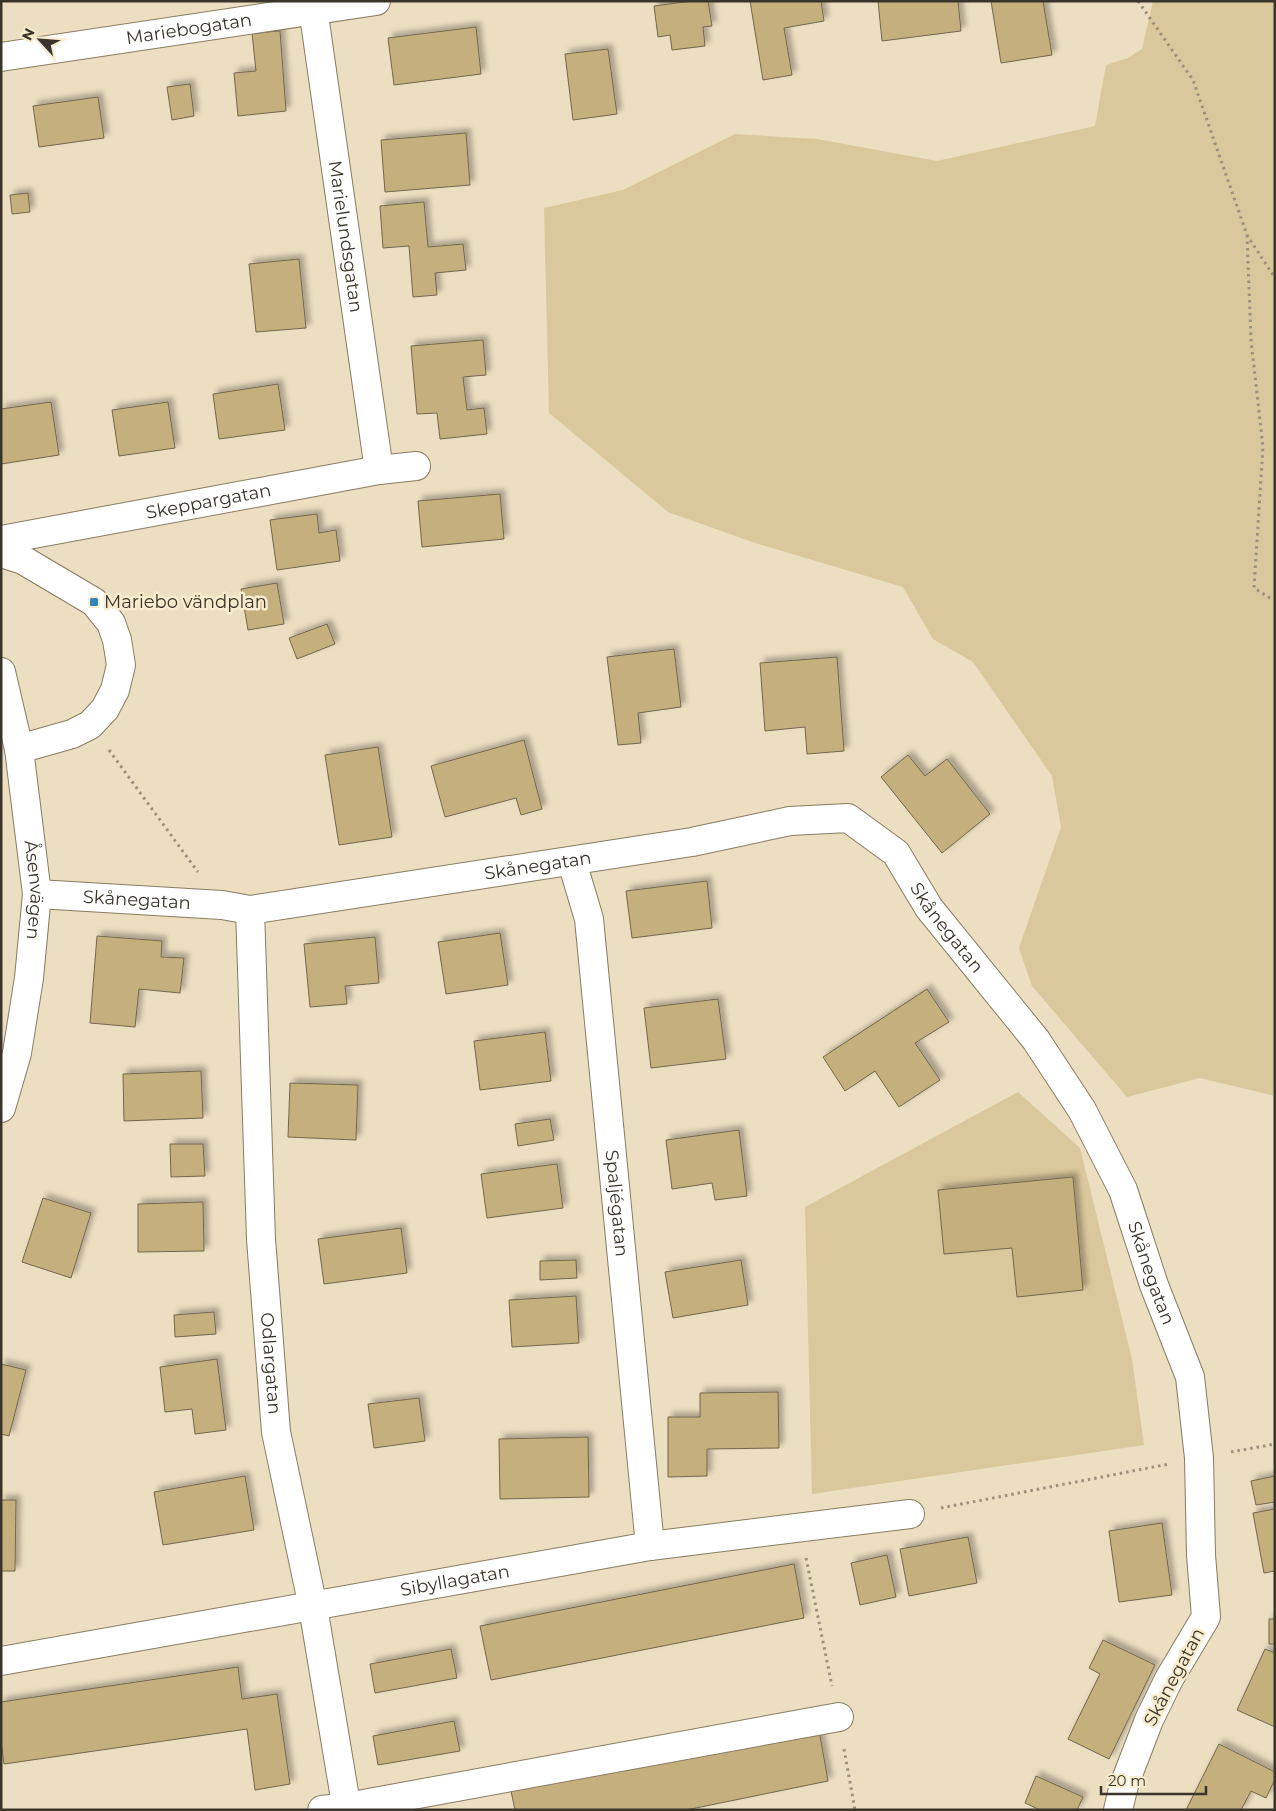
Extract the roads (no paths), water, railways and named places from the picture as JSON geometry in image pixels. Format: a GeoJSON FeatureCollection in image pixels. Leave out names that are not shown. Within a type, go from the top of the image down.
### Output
{"type":"FeatureCollection","features":[{"type":"Feature","properties":{"kind":"street","name":"Mariebogatan"},"geometry":{"type":"LineString","coordinates":[[1,57],[312,6],[376,1]]}},
{"type":"Feature","properties":{"kind":"street","name":"Marielundsgatan"},"geometry":{"type":"LineString","coordinates":[[312,6],[379,470]]}},
{"type":"Feature","properties":{"kind":"street","name":"Skeppargatan"},"geometry":{"type":"LineString","coordinates":[[1,540],[379,470],[416,466]]}},
{"type":"Feature","properties":{"kind":"street"},"geometry":{"type":"LineString","coordinates":[[1,553],[23,560],[94,602],[111,623],[117,640],[121,665],[115,690],[105,709],[90,725],[72,734],[19,749]]}},
{"type":"Feature","properties":{"kind":"street","name":"Åsenvägen"},"geometry":{"type":"LineString","coordinates":[[1,672],[19,749],[37,894],[29,978],[17,1052],[1,1108]]}},
{"type":"Feature","properties":{"kind":"street","name":"Skånegatan"},"geometry":{"type":"LineString","coordinates":[[37,894],[222,904],[250,910],[572,862],[692,842],[790,821],[848,818],[896,853],[928,908],[1036,1040],[1082,1110],[1123,1190],[1154,1285],[1190,1377],[1199,1458],[1201,1555],[1206,1617],[1169,1679],[1149,1720],[1124,1785],[1118,1810]]}},
{"type":"Feature","properties":{"kind":"street","name":"Spaljégatan"},"geometry":{"type":"LineString","coordinates":[[572,862],[588,919],[650,1546]]}},
{"type":"Feature","properties":{"kind":"street","name":"Odlargatan"},"geometry":{"type":"LineString","coordinates":[[250,910],[260,1239],[276,1432],[313,1607],[339,1809]]}},
{"type":"Feature","properties":{"kind":"street","name":"Sibyllagatan"},"geometry":{"type":"LineString","coordinates":[[1,1661],[650,1546],[910,1514]]}},
{"type":"Feature","properties":{"kind":"street"},"geometry":{"type":"LineString","coordinates":[[339,1809],[839,1717]]}},
{"type":"Feature","properties":{"kind":"place","name":"Mariebo vändplan"},"geometry":{"type":"Point","coordinates":[94,602]}}]}
